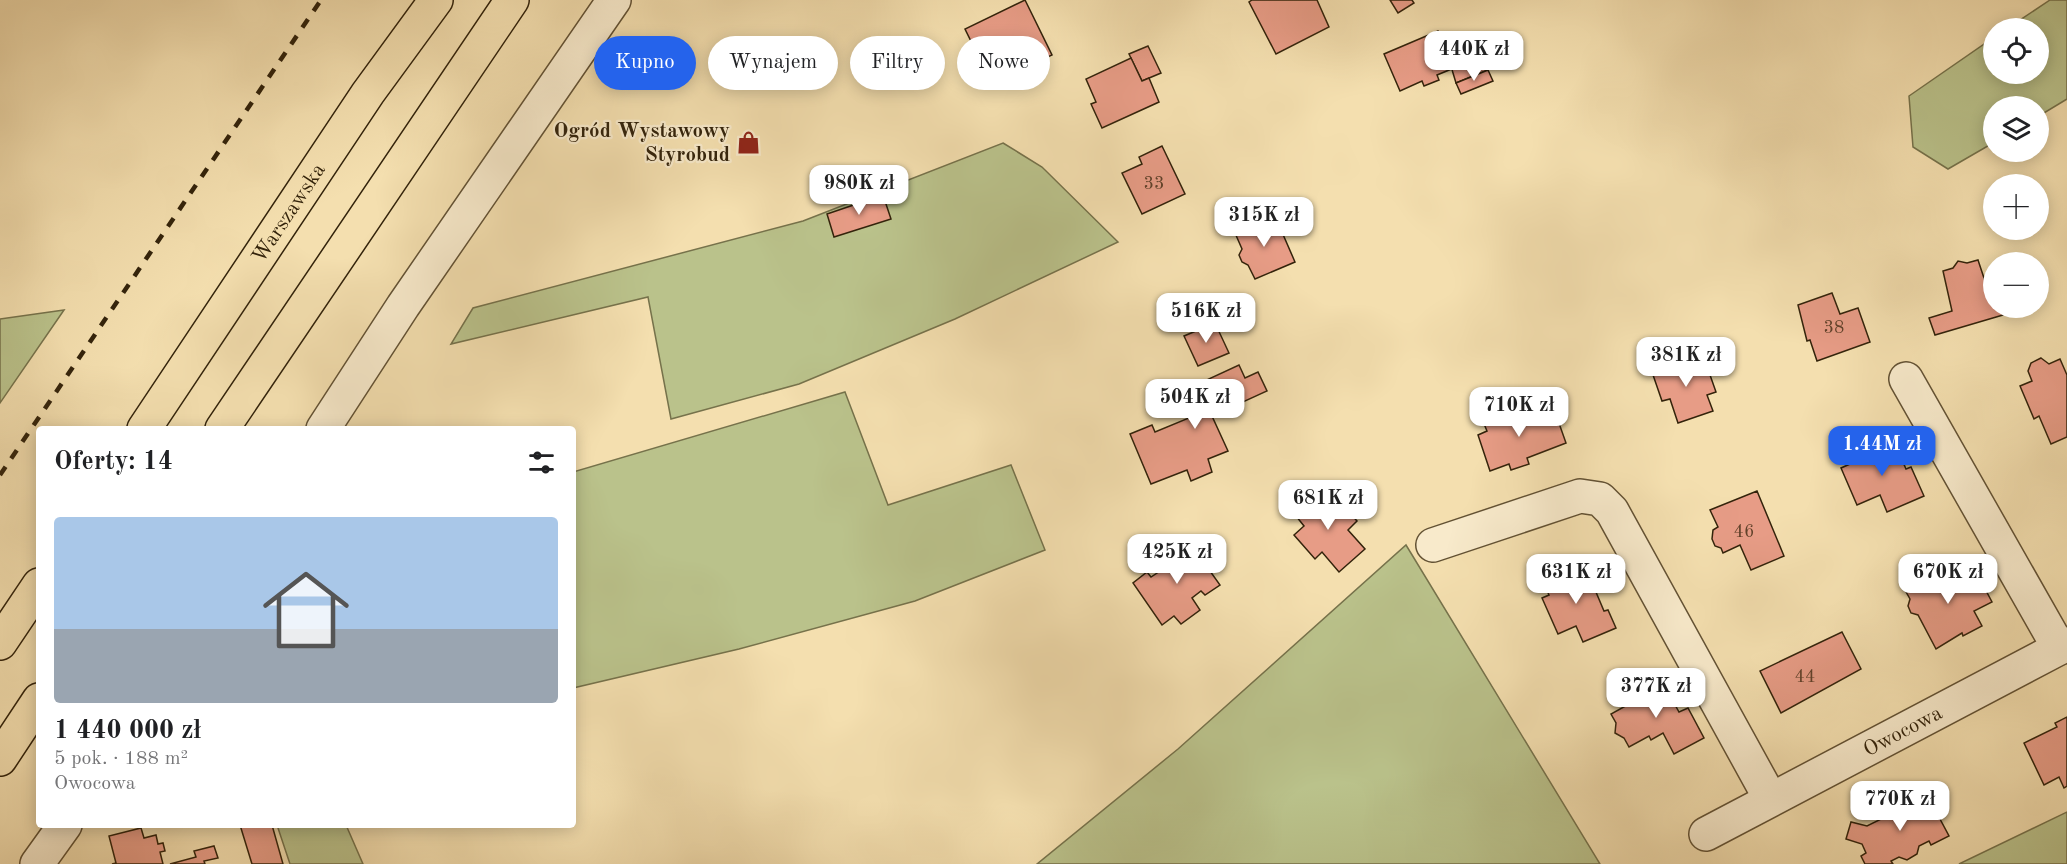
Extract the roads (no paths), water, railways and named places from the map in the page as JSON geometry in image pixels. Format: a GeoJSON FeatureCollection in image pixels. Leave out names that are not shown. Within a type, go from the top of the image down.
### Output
{"type":"FeatureCollection","features":[{"type":"Feature","properties":{"kind":"main road","name":"Warszawska"},"geometry":{"type":"LineString","coordinates":[[146,426],[369,93],[436,0]]}},
{"type":"Feature","properties":{"kind":"main road"},"geometry":{"type":"LineString","coordinates":[[224,426],[512,0]]}},
{"type":"Feature","properties":{"kind":"main road"},"geometry":{"type":"LineString","coordinates":[[0,643],[36,589]]}},
{"type":"Feature","properties":{"kind":"main road"},"geometry":{"type":"LineString","coordinates":[[0,759],[36,705]]}},
{"type":"Feature","properties":{"kind":"street"},"geometry":{"type":"LineString","coordinates":[[325,426],[403,306],[614,0]]}},
{"type":"Feature","properties":{"kind":"street"},"geometry":{"type":"LineString","coordinates":[[1906,379],[2063,646]]}},
{"type":"Feature","properties":{"kind":"street"},"geometry":{"type":"LineString","coordinates":[[1433,545],[1580,496],[1600,499],[1612,511],[1770,798]]}},
{"type":"Feature","properties":{"kind":"street","name":"Owocowa"},"geometry":{"type":"LineString","coordinates":[[1706,834],[1770,798],[2063,646]]}},
{"type":"Feature","properties":{"kind":"street"},"geometry":{"type":"LineString","coordinates":[[37,864],[63,828]]}},
{"type":"Feature","properties":{"kind":"railway"},"geometry":{"type":"LineString","coordinates":[[0,475],[321,0]]}},
{"type":"Feature","properties":{"kind":"place","name":"Ogród Wystawowy Styrobud"},"geometry":{"type":"Point","coordinates":[748,142]}}]}
